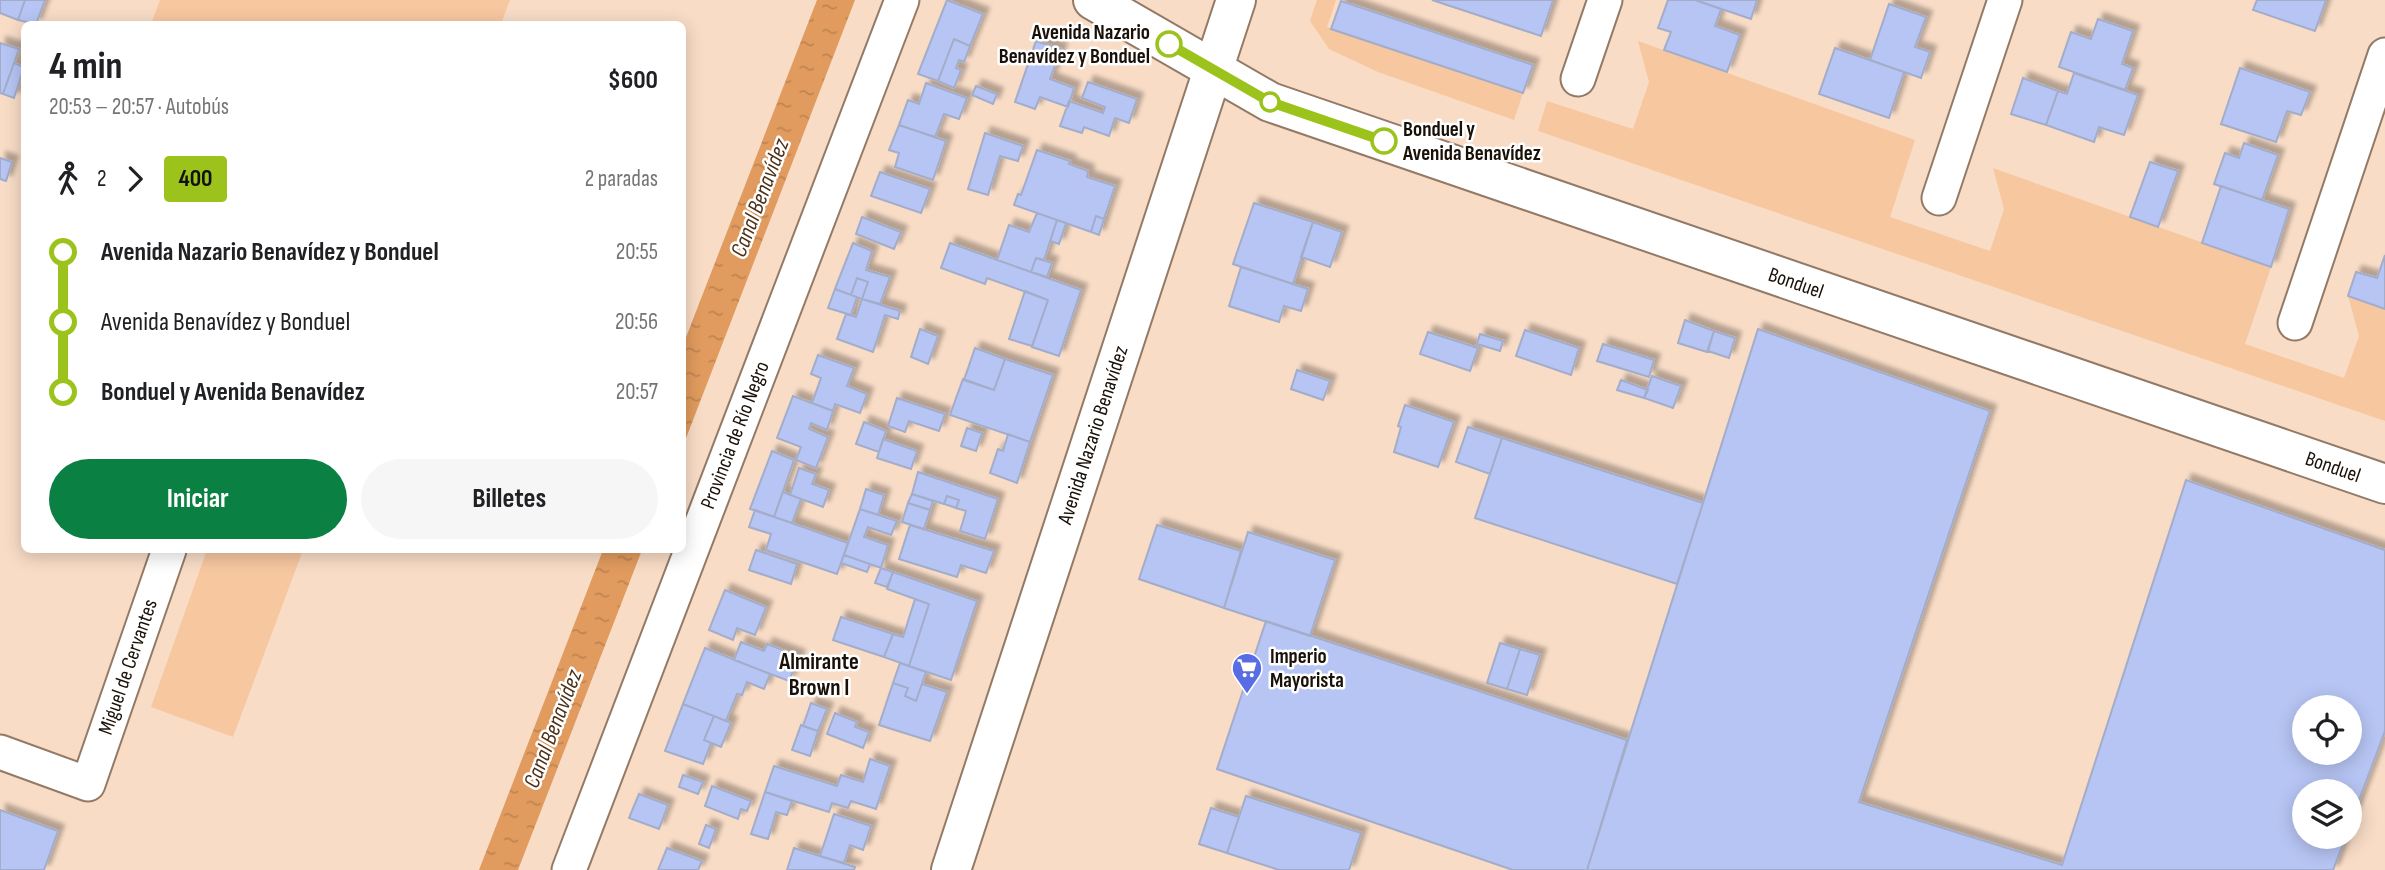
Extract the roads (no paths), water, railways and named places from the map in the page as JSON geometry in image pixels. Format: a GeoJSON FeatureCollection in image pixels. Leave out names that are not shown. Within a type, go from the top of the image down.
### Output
{"type":"FeatureCollection","features":[{"type":"Feature","properties":{"kind":"main road","name":"Bonduel"},"geometry":{"type":"LineString","coordinates":[[1093,0],[1270,102],[2385,484]]}},
{"type":"Feature","properties":{"kind":"main road","name":"Avenida Nazario Benavídez"},"geometry":{"type":"LineString","coordinates":[[951,870],[1236,0]]}},
{"type":"Feature","properties":{"kind":"street","name":"Provincia de Río Negro"},"geometry":{"type":"LineString","coordinates":[[569,870],[902,0]]}},
{"type":"Feature","properties":{"kind":"street"},"geometry":{"type":"LineString","coordinates":[[1578,79],[1605,0]]}},
{"type":"Feature","properties":{"kind":"street"},"geometry":{"type":"LineString","coordinates":[[1939,198],[2005,0]]}},
{"type":"Feature","properties":{"kind":"street"},"geometry":{"type":"LineString","coordinates":[[2295,323],[2385,55]]}},
{"type":"Feature","properties":{"kind":"street","name":"Miguel de Cervantes"},"geometry":{"type":"LineString","coordinates":[[0,752],[88,784],[168,553]]}},
{"type":"Feature","properties":{"kind":"water","name":"Canal Benavídez"},"geometry":{"type":"Polygon","coordinates":[[[817,0],[855,0],[686,438],[686,337],[817,0]]]}},
{"type":"Feature","properties":{"kind":"water","name":"Canal Benavídez"},"geometry":{"type":"Polygon","coordinates":[[[602,553],[641,553],[518,870],[479,870],[602,553]]]}},
{"type":"Feature","properties":{"kind":"place","name":"Avenida Nazario Benavídez y Bonduel"},"geometry":{"type":"Point","coordinates":[1169,44]}},
{"type":"Feature","properties":{"kind":"place","name":"Bonduel y Avenida Benavídez"},"geometry":{"type":"Point","coordinates":[1384,141]}},
{"type":"Feature","properties":{"kind":"place","name":"Imperio Mayorista"},"geometry":{"type":"Point","coordinates":[1247,695]}},
{"type":"Feature","properties":{"kind":"district","name":"Almirante Brown I"},"geometry":{"type":"Point","coordinates":[819,675]}}]}
